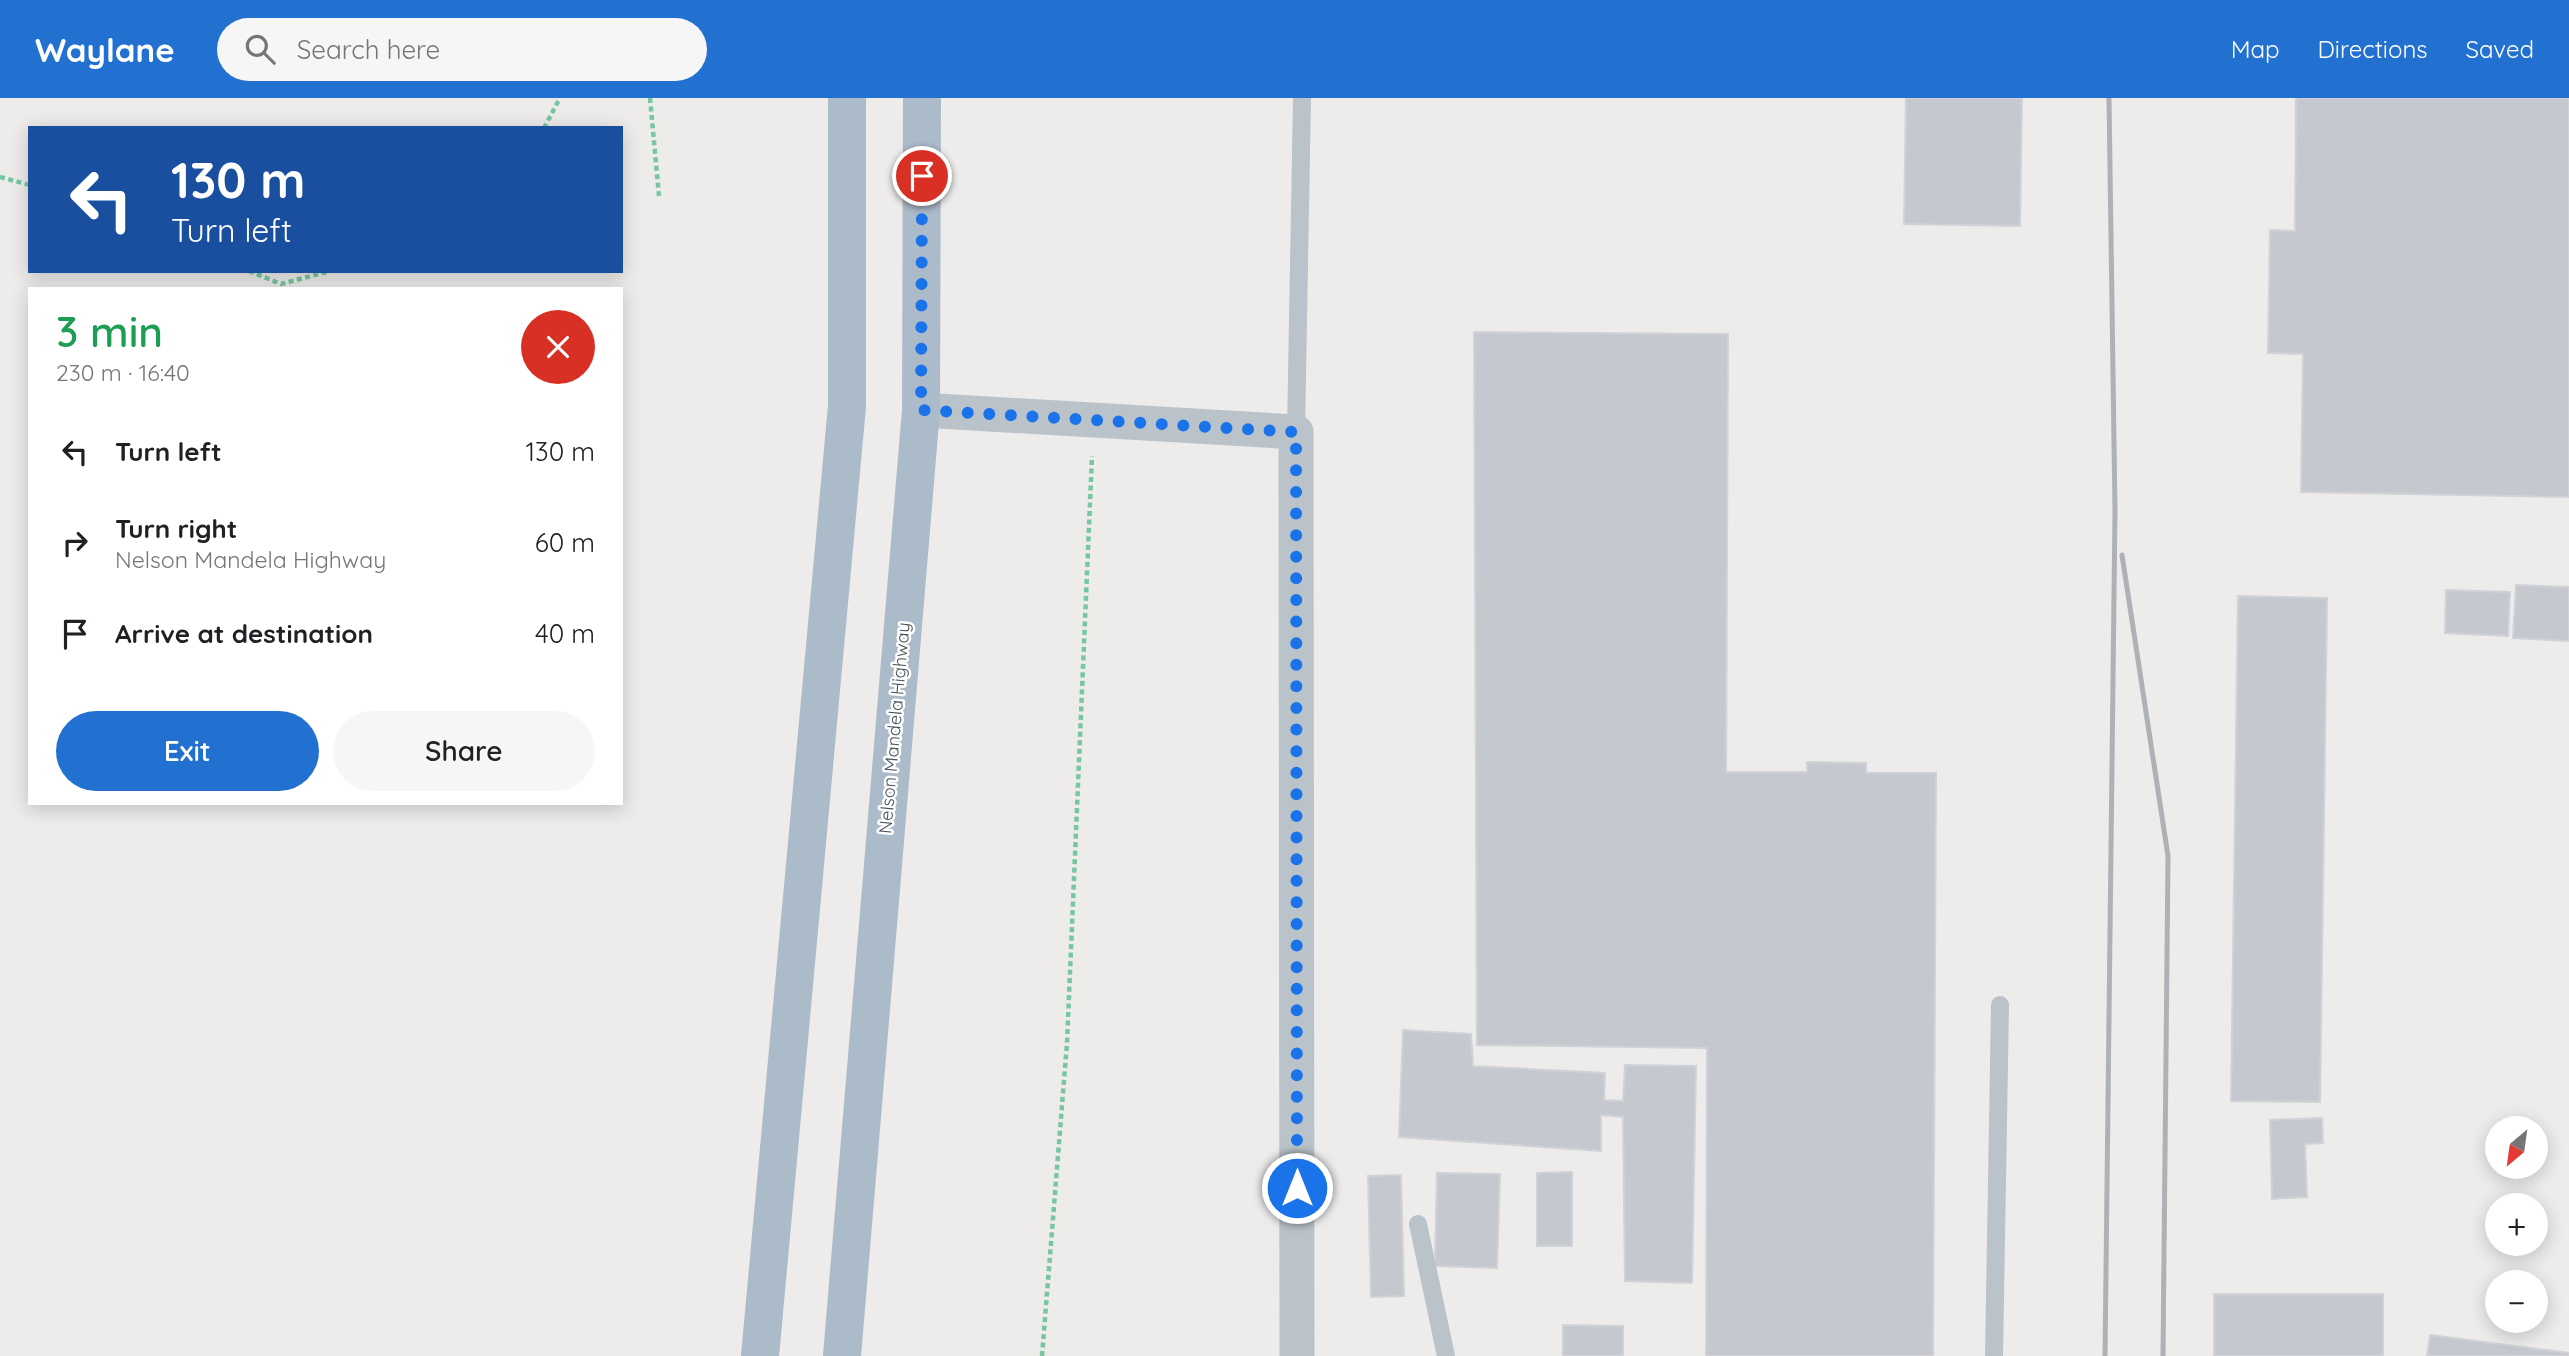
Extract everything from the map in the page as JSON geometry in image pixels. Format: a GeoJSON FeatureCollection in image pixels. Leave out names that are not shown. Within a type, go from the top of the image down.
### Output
{"type":"FeatureCollection","features":[{"type":"Feature","properties":{"kind":"main road"},"geometry":{"type":"LineString","coordinates":[[760,1356],[847,406],[847,98]]}},
{"type":"Feature","properties":{"kind":"main road","name":"Nelson Mandela Highway"},"geometry":{"type":"LineString","coordinates":[[842,1356],[921,410],[922,98]]}},
{"type":"Feature","properties":{"kind":"street"},"geometry":{"type":"LineString","coordinates":[[921,410],[1296,432],[1297,1356]]}},
{"type":"Feature","properties":{"kind":"lane"},"geometry":{"type":"LineString","coordinates":[[1296,432],[1302,98]]}},
{"type":"Feature","properties":{"kind":"lane"},"geometry":{"type":"LineString","coordinates":[[1994,1356],[2000,1005]]}},
{"type":"Feature","properties":{"kind":"lane"},"geometry":{"type":"LineString","coordinates":[[1418,1224],[1446,1356]]}},
{"type":"Feature","properties":{"kind":"path"},"geometry":{"type":"LineString","coordinates":[[545,126],[560,98]]}},
{"type":"Feature","properties":{"kind":"path"},"geometry":{"type":"LineString","coordinates":[[650,98],[659,196]]}},
{"type":"Feature","properties":{"kind":"path"},"geometry":{"type":"LineString","coordinates":[[0,177],[28,184]]}},
{"type":"Feature","properties":{"kind":"path"},"geometry":{"type":"LineString","coordinates":[[254,273],[281,284],[322,273]]}},
{"type":"Feature","properties":{"kind":"path"},"geometry":{"type":"LineString","coordinates":[[1042,1356],[1067,1043],[1094,421]]}},
{"type":"Feature","properties":{"kind":"building"},"geometry":{"type":"Polygon","coordinates":[[[1906,98],[2022,98],[2020,226],[1904,224],[1906,98]]]}},
{"type":"Feature","properties":{"kind":"building"},"geometry":{"type":"Polygon","coordinates":[[[2296,98],[2569,98],[2569,497],[2301,492],[2303,354],[2268,353],[2270,230],[2295,231],[2296,98]]]}},
{"type":"Feature","properties":{"kind":"building"},"geometry":{"type":"Polygon","coordinates":[[[1474,332],[1728,334],[1726,772],[1807,772],[1807,762],[1866,763],[1866,773],[1936,773],[1933,1356],[1706,1356],[1707,1048],[1477,1045],[1474,332]]]}},
{"type":"Feature","properties":{"kind":"building"},"geometry":{"type":"Polygon","coordinates":[[[2516,585],[2569,587],[2569,641],[2513,638],[2516,585]]]}},
{"type":"Feature","properties":{"kind":"building"},"geometry":{"type":"Polygon","coordinates":[[[2446,590],[2510,592],[2508,636],[2445,633],[2446,590]]]}},
{"type":"Feature","properties":{"kind":"building"},"geometry":{"type":"Polygon","coordinates":[[[2238,596],[2327,598],[2320,1102],[2231,1101],[2238,596]]]}},
{"type":"Feature","properties":{"kind":"building"},"geometry":{"type":"Polygon","coordinates":[[[1403,1030],[1471,1034],[1473,1066],[1605,1073],[1604,1100],[1623,1101],[1625,1065],[1696,1066],[1692,1283],[1625,1281],[1623,1117],[1601,1115],[1601,1151],[1399,1137],[1403,1030]]]}},
{"type":"Feature","properties":{"kind":"building"},"geometry":{"type":"Polygon","coordinates":[[[2322,1118],[2323,1143],[2305,1144],[2307,1197],[2272,1199],[2270,1120],[2322,1118]]]}},
{"type":"Feature","properties":{"kind":"building"},"geometry":{"type":"Polygon","coordinates":[[[1572,1172],[1572,1246],[1537,1246],[1537,1173],[1572,1172]]]}},
{"type":"Feature","properties":{"kind":"building"},"geometry":{"type":"Polygon","coordinates":[[[1437,1173],[1500,1174],[1497,1268],[1435,1266],[1437,1173]]]}},
{"type":"Feature","properties":{"kind":"building"},"geometry":{"type":"Polygon","coordinates":[[[1401,1175],[1404,1296],[1371,1297],[1368,1176],[1401,1175]]]}},
{"type":"Feature","properties":{"kind":"building"},"geometry":{"type":"Polygon","coordinates":[[[2214,1294],[2383,1294],[2383,1356],[2214,1356],[2214,1294]]]}},
{"type":"Feature","properties":{"kind":"building"},"geometry":{"type":"Polygon","coordinates":[[[1563,1325],[1623,1326],[1623,1356],[1563,1356],[1563,1325]]]}},
{"type":"Feature","properties":{"kind":"building"},"geometry":{"type":"Polygon","coordinates":[[[2430,1335],[2569,1353],[2569,1356],[2427,1356],[2430,1335]]]}},
{"type":"Feature","properties":{"kind":"railway"},"geometry":{"type":"LineString","coordinates":[[2105,1356],[2115,511],[2109,98]]}},
{"type":"Feature","properties":{"kind":"railway"},"geometry":{"type":"LineString","coordinates":[[2122,555],[2168,856],[2163,1356]]}},
{"type":"Feature","properties":{"kind":"route"},"geometry":{"type":"LineString","coordinates":[[922,176],[921,410],[1296,432],[1297,1188]]}}]}
